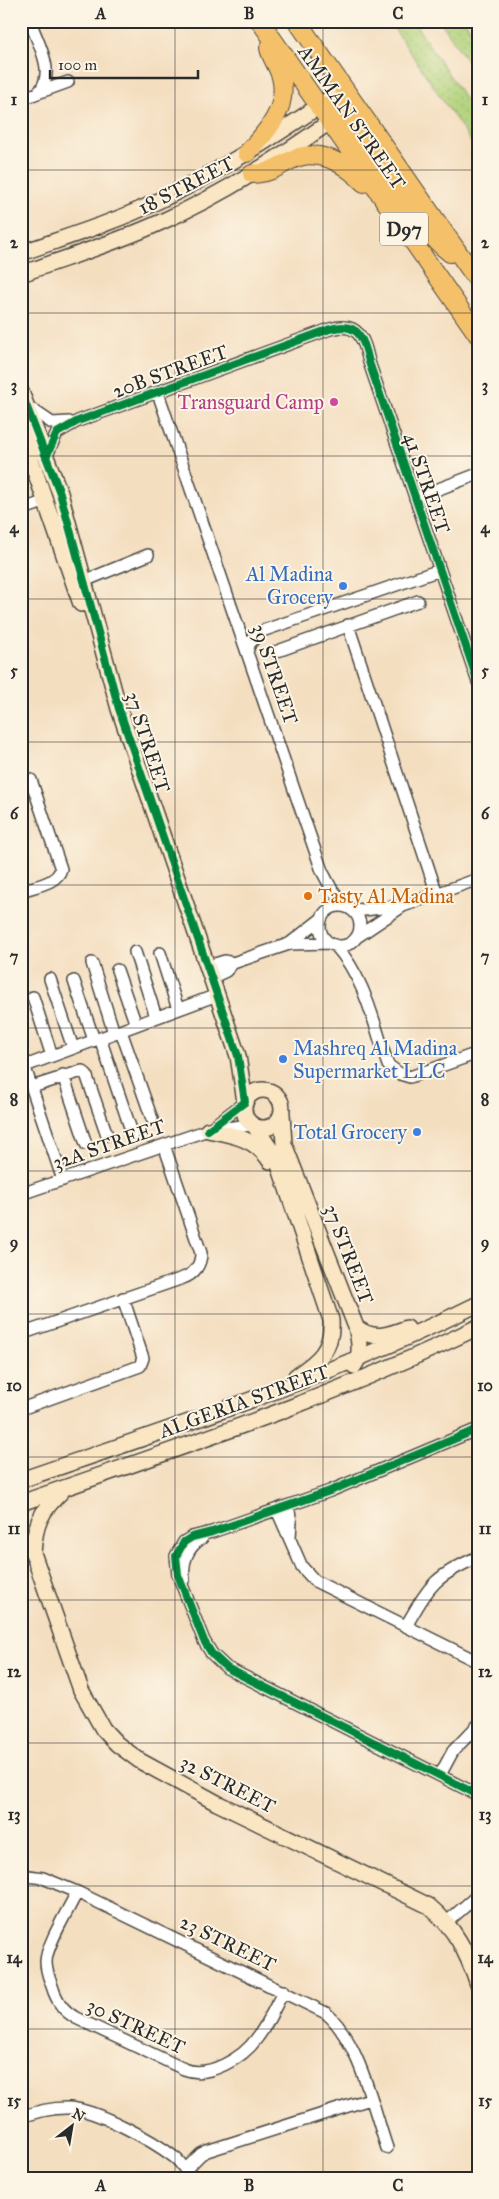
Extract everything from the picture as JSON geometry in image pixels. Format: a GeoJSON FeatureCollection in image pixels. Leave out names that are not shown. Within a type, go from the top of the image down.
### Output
{"type":"FeatureCollection","features":[{"type":"Feature","properties":{"kind":"main road","name":"AMMAN STREET"},"geometry":{"type":"LineString","coordinates":[[297,21],[344,89],[343,113],[380,195],[478,336]]}},
{"type":"Feature","properties":{"kind":"main road","name":"AMMAN STREET"},"geometry":{"type":"LineString","coordinates":[[265,28],[319,106],[343,113],[478,281]]}},
{"type":"Feature","properties":{"kind":"main road"},"geometry":{"type":"LineString","coordinates":[[247,153],[275,120],[282,98],[281,74],[269,50],[265,28]]}},
{"type":"Feature","properties":{"kind":"main road"},"geometry":{"type":"LineString","coordinates":[[252,174],[269,172],[299,158],[320,157],[342,164],[380,195]]}},
{"type":"Feature","properties":{"kind":"street"},"geometry":{"type":"LineString","coordinates":[[30,21],[48,71],[44,85],[38,93]]}},
{"type":"Feature","properties":{"kind":"street"},"geometry":{"type":"LineString","coordinates":[[21,99],[68,82],[48,71]]}},
{"type":"Feature","properties":{"kind":"street","name":"18 STREET"},"geometry":{"type":"LineString","coordinates":[[21,253],[156,202],[247,153],[344,89]]}},
{"type":"Feature","properties":{"kind":"street","name":"18 STREET"},"geometry":{"type":"LineString","coordinates":[[28,271],[148,228],[192,208],[252,174],[343,113]]}},
{"type":"Feature","properties":{"kind":"street"},"geometry":{"type":"LineString","coordinates":[[21,243],[35,239],[47,244]]}},
{"type":"Feature","properties":{"kind":"street"},"geometry":{"type":"LineString","coordinates":[[21,282],[28,271]]}},
{"type":"Feature","properties":{"kind":"street","name":"41 STREET"},"geometry":{"type":"LineString","coordinates":[[320,335],[342,334],[351,336],[358,342],[369,362],[478,682]]}},
{"type":"Feature","properties":{"kind":"street","name":"20B STREET"},"geometry":{"type":"LineString","coordinates":[[46,457],[57,433],[78,421],[320,335]]}},
{"type":"Feature","properties":{"kind":"street","name":"39 STREET"},"geometry":{"type":"LineString","coordinates":[[158,392],[322,871],[330,888],[349,908]]}},
{"type":"Feature","properties":{"kind":"street","name":"20B STREET"},"geometry":{"type":"LineString","coordinates":[[24,399],[52,423],[78,421]]}},
{"type":"Feature","properties":{"kind":"street","name":"37 STREET"},"geometry":{"type":"LineString","coordinates":[[24,399],[60,493],[119,709],[238,1056],[245,1102]]}},
{"type":"Feature","properties":{"kind":"street","name":"37 STREET"},"geometry":{"type":"LineString","coordinates":[[21,431],[102,669],[119,709]]}},
{"type":"Feature","properties":{"kind":"street"},"geometry":{"type":"LineString","coordinates":[[415,498],[478,474]]}},
{"type":"Feature","properties":{"kind":"street"},"geometry":{"type":"LineString","coordinates":[[21,510],[46,501]]}},
{"type":"Feature","properties":{"kind":"street"},"geometry":{"type":"LineString","coordinates":[[84,581],[148,555]]}},
{"type":"Feature","properties":{"kind":"street"},"geometry":{"type":"LineString","coordinates":[[247,652],[250,643],[262,631],[440,570]]}},
{"type":"Feature","properties":{"kind":"street"},"geometry":{"type":"LineString","coordinates":[[275,652],[415,602],[406,582]]}},
{"type":"Feature","properties":{"kind":"street"},"geometry":{"type":"LineString","coordinates":[[330,608],[334,630]]}},
{"type":"Feature","properties":{"kind":"street"},"geometry":{"type":"LineString","coordinates":[[348,625],[437,894]]}},
{"type":"Feature","properties":{"kind":"street"},"geometry":{"type":"LineString","coordinates":[[21,891],[54,880],[59,876],[61,869],[31,780]]}},
{"type":"Feature","properties":{"kind":"street"},"geometry":{"type":"LineString","coordinates":[[289,944],[334,907],[370,910],[403,906],[478,879]]}},
{"type":"Feature","properties":{"kind":"street"},"geometry":{"type":"LineString","coordinates":[[209,972],[225,961],[233,963],[289,944],[347,944],[403,906]]}},
{"type":"Feature","properties":{"kind":"street"},"geometry":{"type":"LineString","coordinates":[[349,908],[359,919],[360,925],[357,937]]}},
{"type":"Feature","properties":{"kind":"street"},"geometry":{"type":"LineString","coordinates":[[321,919],[322,935],[348,960],[362,986],[388,1065],[392,1070],[410,1077],[478,1053]]}},
{"type":"Feature","properties":{"kind":"street"},"geometry":{"type":"LineString","coordinates":[[135,952],[156,1018]]}},
{"type":"Feature","properties":{"kind":"street"},"geometry":{"type":"LineString","coordinates":[[160,952],[178,1009]]}},
{"type":"Feature","properties":{"kind":"street"},"geometry":{"type":"LineString","coordinates":[[92,963],[152,1119]]}},
{"type":"Feature","properties":{"kind":"street"},"geometry":{"type":"LineString","coordinates":[[117,970],[136,1025]]}},
{"type":"Feature","properties":{"kind":"street"},"geometry":{"type":"LineString","coordinates":[[50,979],[73,1048]]}},
{"type":"Feature","properties":{"kind":"street"},"geometry":{"type":"LineString","coordinates":[[74,981],[132,1136]]}},
{"type":"Feature","properties":{"kind":"street"},"geometry":{"type":"LineString","coordinates":[[63,1180],[23,1061],[52,1056],[217,995]]}},
{"type":"Feature","properties":{"kind":"street"},"geometry":{"type":"LineString","coordinates":[[33,997],[52,1056]]}},
{"type":"Feature","properties":{"kind":"street","name":"37 STREET"},"geometry":{"type":"LineString","coordinates":[[238,1056],[264,1090]]}},
{"type":"Feature","properties":{"kind":"street"},"geometry":{"type":"LineString","coordinates":[[32,1087],[79,1070],[86,1074],[107,1135]]}},
{"type":"Feature","properties":{"kind":"street"},"geometry":{"type":"LineString","coordinates":[[63,1076],[86,1144]]}},
{"type":"Feature","properties":{"kind":"street"},"geometry":{"type":"LineString","coordinates":[[264,1090],[275,1094],[278,1098],[282,1114],[280,1119],[272,1126],[261,1129],[254,1126],[245,1116],[245,1102],[254,1092],[264,1090]]}},
{"type":"Feature","properties":{"kind":"street","name":"32A STREET"},"geometry":{"type":"LineString","coordinates":[[208,1130],[245,1102]]}},
{"type":"Feature","properties":{"kind":"street","name":"37 STREET"},"geometry":{"type":"LineString","coordinates":[[282,1114],[284,1144],[356,1327],[362,1333],[378,1336],[419,1324],[438,1324]]}},
{"type":"Feature","properties":{"kind":"street","name":"37 STREET"},"geometry":{"type":"LineString","coordinates":[[254,1126],[273,1151],[330,1313],[332,1329],[329,1343],[320,1359],[269,1393]]}},
{"type":"Feature","properties":{"kind":"street","name":"32A STREET"},"geometry":{"type":"LineString","coordinates":[[21,1194],[208,1130],[254,1126]]}},
{"type":"Feature","properties":{"kind":"street"},"geometry":{"type":"LineString","coordinates":[[208,1130],[242,1138],[258,1147],[286,1186]]}},
{"type":"Feature","properties":{"kind":"street"},"geometry":{"type":"LineString","coordinates":[[21,1334],[188,1277],[195,1270],[200,1262],[201,1253],[164,1145]]}},
{"type":"Feature","properties":{"kind":"street"},"geometry":{"type":"LineString","coordinates":[[21,1409],[140,1366],[144,1358],[123,1298]]}},
{"type":"Feature","properties":{"kind":"street","name":"ALGERIA STREET"},"geometry":{"type":"LineString","coordinates":[[21,1480],[269,1393],[358,1359],[438,1324],[478,1304]]}},
{"type":"Feature","properties":{"kind":"street"},"geometry":{"type":"LineString","coordinates":[[104,1474],[120,1460],[246,1415],[348,1372],[358,1359],[356,1327]]}},
{"type":"Feature","properties":{"kind":"street","name":"ALGERIA STREET"},"geometry":{"type":"LineString","coordinates":[[21,1503],[252,1422],[390,1367],[478,1327]]}},
{"type":"Feature","properties":{"kind":"street"},"geometry":{"type":"LineString","coordinates":[[478,1429],[363,1478],[212,1532],[192,1545],[185,1557],[183,1571],[186,1591],[204,1641],[212,1654],[227,1668],[478,1795]]}},
{"type":"Feature","properties":{"kind":"street","name":"32 STREET"},"geometry":{"type":"LineString","coordinates":[[33,1553],[35,1530],[40,1516],[50,1502],[66,1488]]}},
{"type":"Feature","properties":{"kind":"street"},"geometry":{"type":"LineString","coordinates":[[282,1508],[283,1527],[290,1537],[302,1567],[315,1581],[478,1662]]}},
{"type":"Feature","properties":{"kind":"street","name":"32 STREET"},"geometry":{"type":"LineString","coordinates":[[21,1538],[33,1553],[81,1690],[103,1729],[118,1744],[140,1762],[217,1803],[420,1901],[447,1922],[466,1952],[478,1984]]}},
{"type":"Feature","properties":{"kind":"street"},"geometry":{"type":"LineString","coordinates":[[406,1626],[425,1593],[435,1581],[453,1568],[478,1557]]}},
{"type":"Feature","properties":{"kind":"street"},"geometry":{"type":"LineString","coordinates":[[440,1776],[453,1751],[478,1724]]}},
{"type":"Feature","properties":{"kind":"street","name":"23 STREET"},"geometry":{"type":"LineString","coordinates":[[21,1875],[44,1878],[77,1892],[326,2013],[340,2026],[353,2048],[387,2148]]}},
{"type":"Feature","properties":{"kind":"street","name":"30 STREET"},"geometry":{"type":"LineString","coordinates":[[77,1892],[48,1949],[46,1959],[48,1974],[60,2004],[64,2010],[76,2018],[189,2071],[206,2072],[216,2069],[252,2045],[262,2032],[284,1991]]}},
{"type":"Feature","properties":{"kind":"street"},"geometry":{"type":"LineString","coordinates":[[447,1922],[478,1895]]}},
{"type":"Feature","properties":{"kind":"street"},"geometry":{"type":"LineString","coordinates":[[21,2117],[40,2111],[61,2108],[89,2112],[143,2138],[174,2157],[188,2174],[201,2154],[207,2151],[370,2099]]}},
{"type":"Feature","properties":{"kind":"green space"},"geometry":{"type":"Polygon","coordinates":[[[389,21],[413,21],[478,118],[478,152],[389,21]]]}},
{"type":"Feature","properties":{"kind":"green space"},"geometry":{"type":"Polygon","coordinates":[[[440,21],[465,21],[478,41],[478,77],[440,21]]]}},
{"type":"Feature","properties":{"kind":"cycle path"},"geometry":{"type":"LineString","coordinates":[[46,457],[57,433],[78,421],[330,329],[340,327],[354,330],[365,346],[478,682]]}},
{"type":"Feature","properties":{"kind":"cycle path"},"geometry":{"type":"LineString","coordinates":[[21,392],[60,493],[119,709],[238,1056],[245,1102],[208,1130]]}},
{"type":"Feature","properties":{"kind":"cycle path"},"geometry":{"type":"LineString","coordinates":[[478,1429],[330,1491],[212,1532],[192,1537],[184,1542],[176,1556],[178,1575],[204,1641],[212,1654],[227,1668],[478,1795]]}},
{"type":"Feature","properties":{"kind":"place","name":"Transguard Camp"},"geometry":{"type":"Point","coordinates":[334,402]}},
{"type":"Feature","properties":{"kind":"place","name":"Al Madina Grocery"},"geometry":{"type":"Point","coordinates":[343,586]}},
{"type":"Feature","properties":{"kind":"place","name":"Tasty Al Madina"},"geometry":{"type":"Point","coordinates":[308,896]}},
{"type":"Feature","properties":{"kind":"place","name":"Mashreq Al Madina Supermarket LLC"},"geometry":{"type":"Point","coordinates":[283,1059]}},
{"type":"Feature","properties":{"kind":"place","name":"Total Grocery"},"geometry":{"type":"Point","coordinates":[417,1132]}}]}
